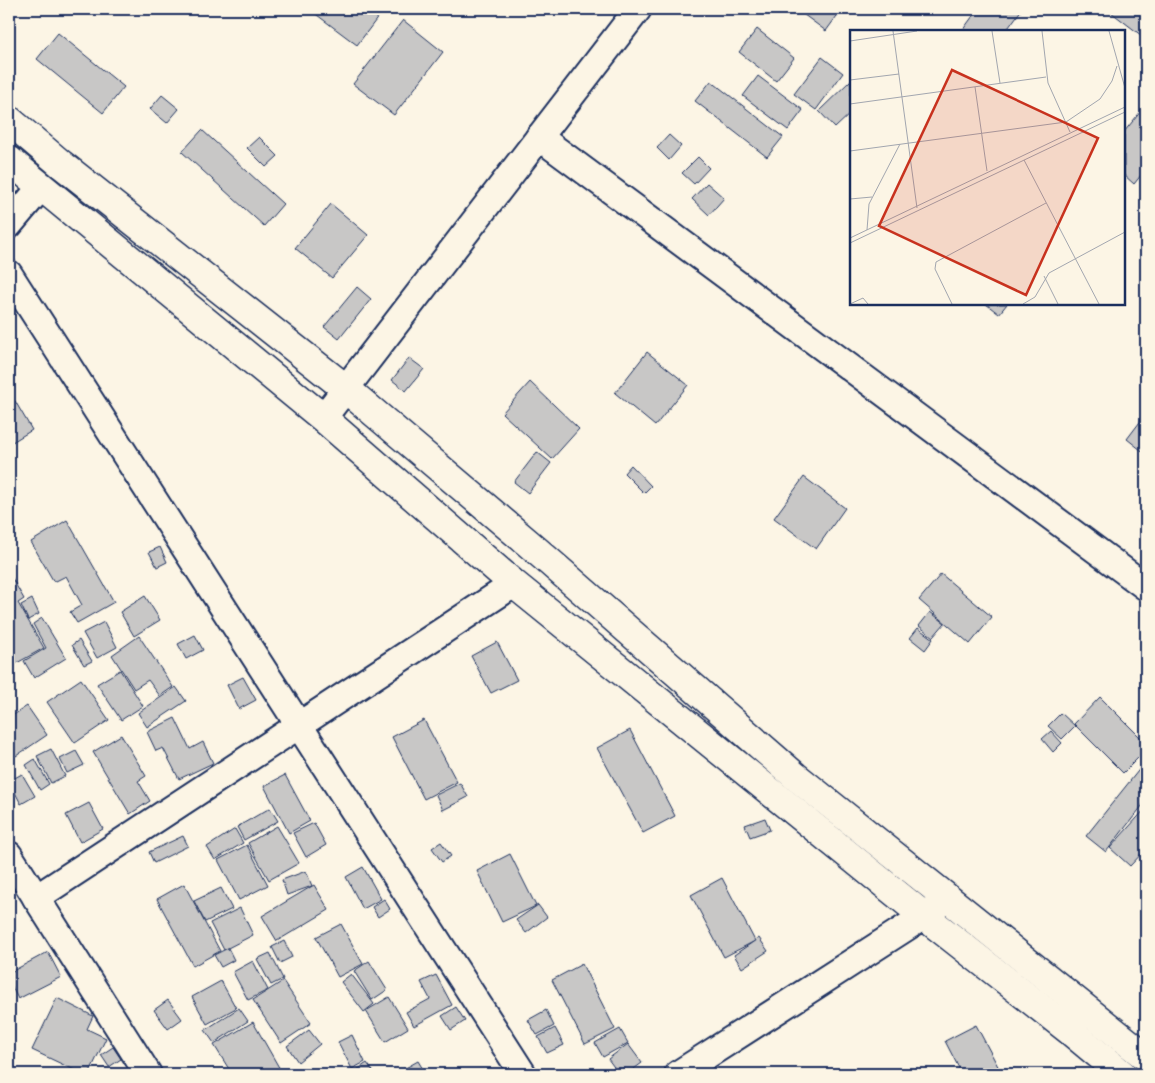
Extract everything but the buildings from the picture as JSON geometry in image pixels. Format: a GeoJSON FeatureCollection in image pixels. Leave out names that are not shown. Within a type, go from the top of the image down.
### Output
{"type":"FeatureCollection","features":[{"type":"Feature","properties":{"kind":"main road"},"geometry":{"type":"LineString","coordinates":[[9,120],[69,170],[345,388],[528,543],[794,776],[1146,1057]]}},
{"type":"Feature","properties":{"kind":"main road"},"geometry":{"type":"LineString","coordinates":[[9,160],[322,418],[514,584],[1122,1074]]}},
{"type":"Feature","properties":{"kind":"street"},"geometry":{"type":"LineString","coordinates":[[322,418],[638,9]]}},
{"type":"Feature","properties":{"kind":"street"},"geometry":{"type":"LineString","coordinates":[[539,137],[1146,587]]}},
{"type":"Feature","properties":{"kind":"street"},"geometry":{"type":"LineString","coordinates":[[9,225],[41,187]]}},
{"type":"Feature","properties":{"kind":"street"},"geometry":{"type":"LineString","coordinates":[[9,274],[523,1074]]}},
{"type":"Feature","properties":{"kind":"street"},"geometry":{"type":"LineString","coordinates":[[36,898],[514,584]]}},
{"type":"Feature","properties":{"kind":"street"},"geometry":{"type":"LineString","coordinates":[[9,855],[148,1074]]}},
{"type":"Feature","properties":{"kind":"street"},"geometry":{"type":"LineString","coordinates":[[678,1074],[924,916],[946,897]]}}]}
